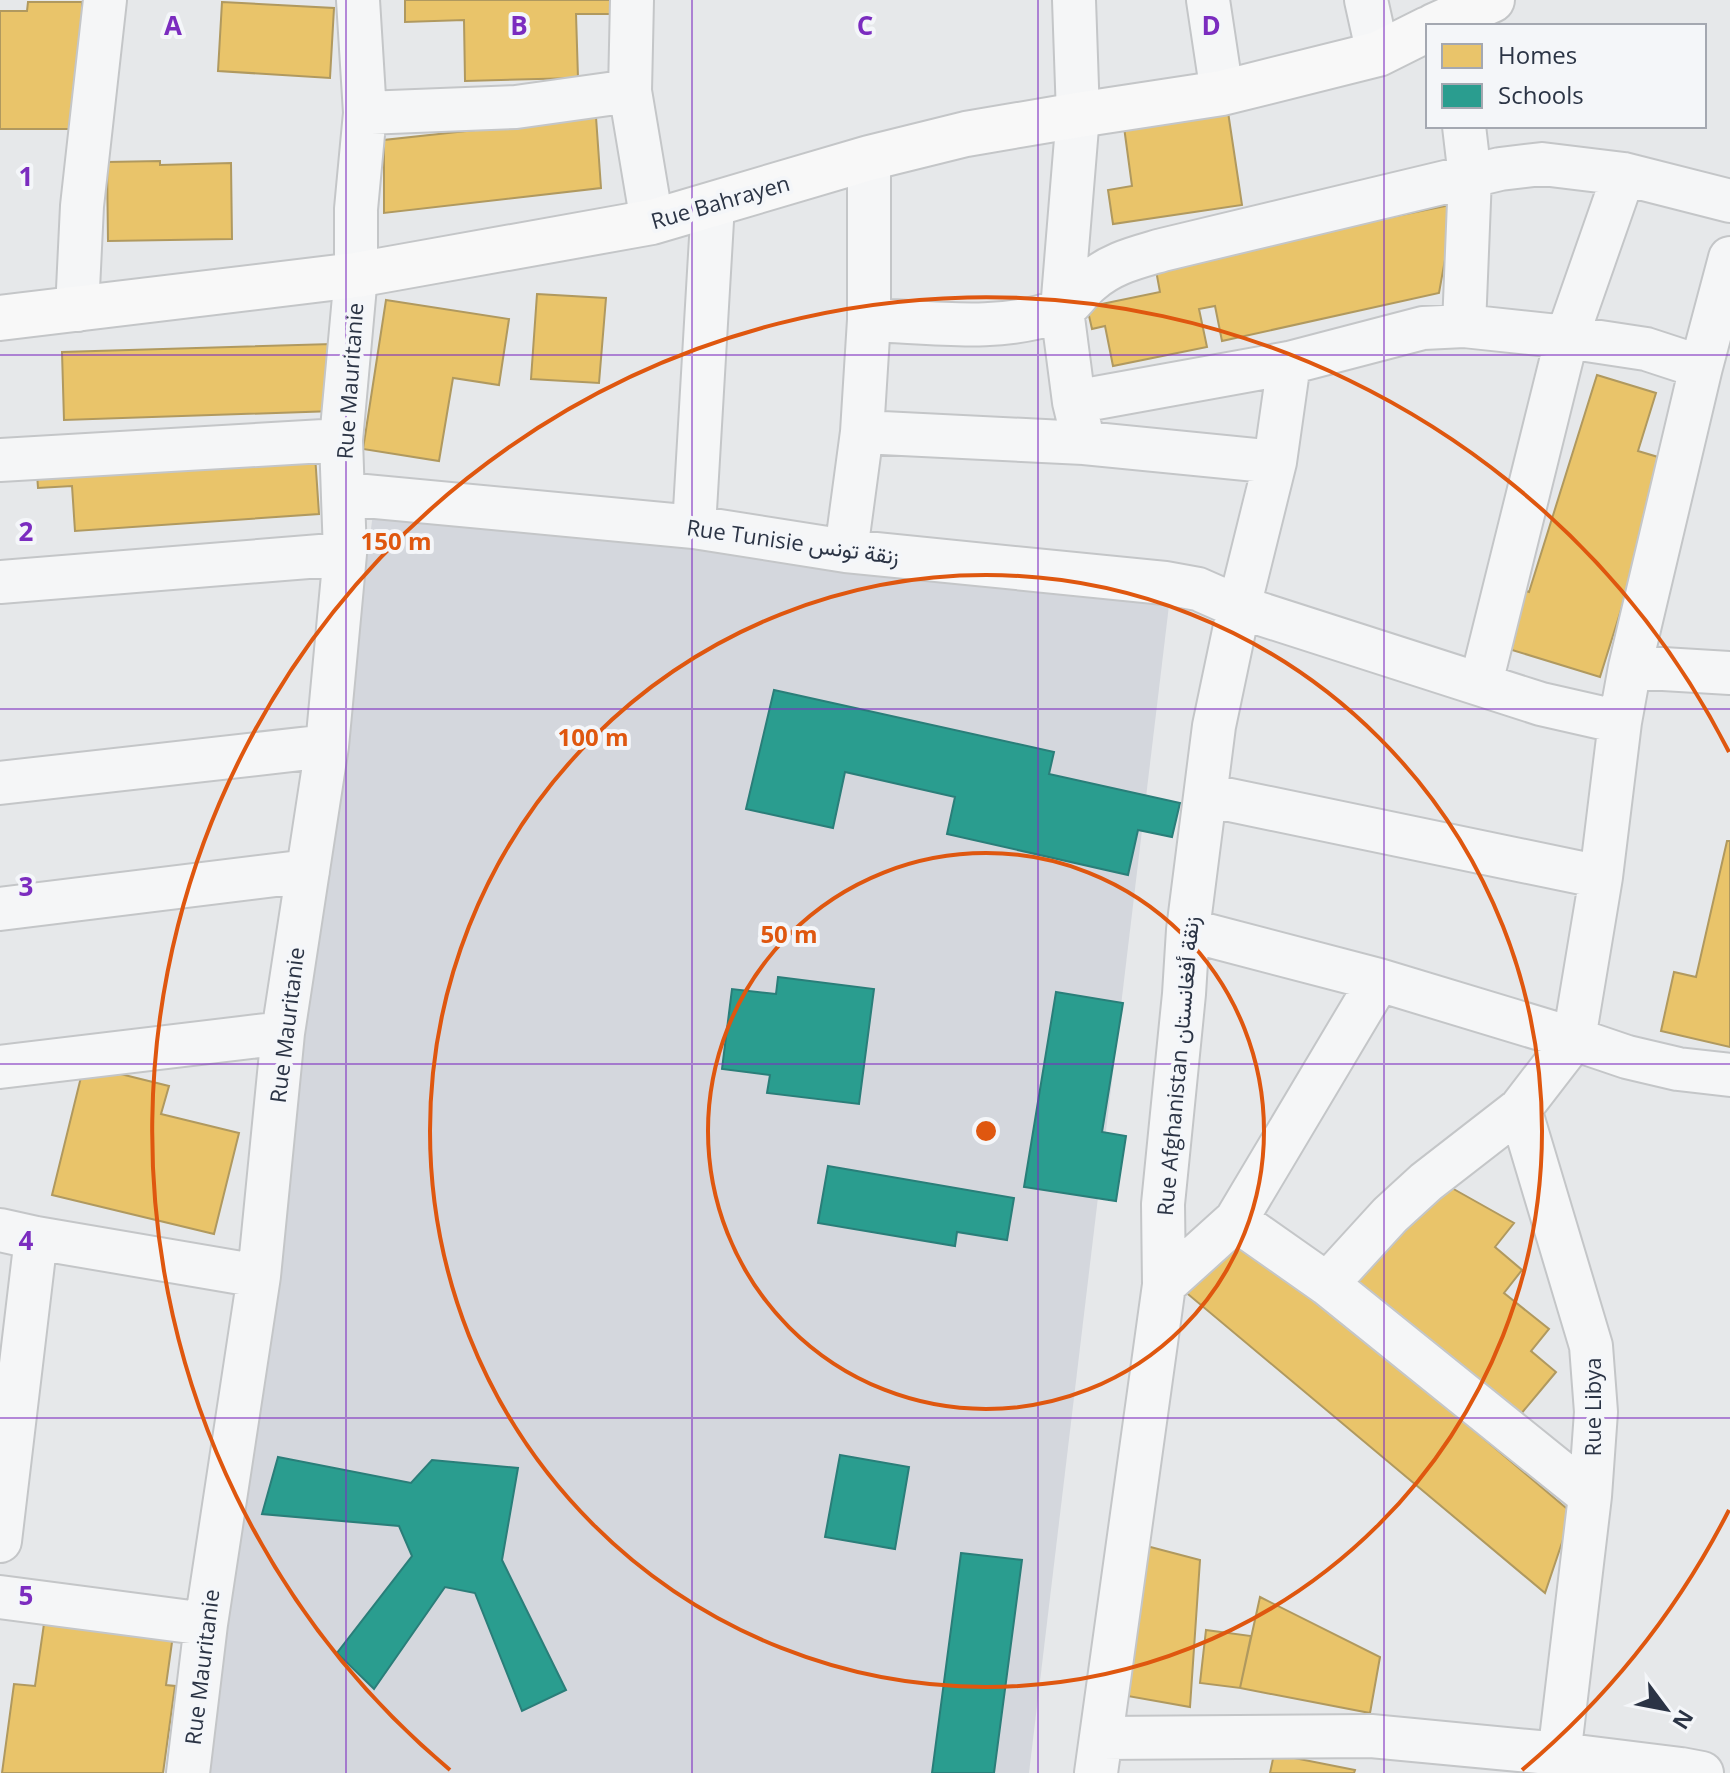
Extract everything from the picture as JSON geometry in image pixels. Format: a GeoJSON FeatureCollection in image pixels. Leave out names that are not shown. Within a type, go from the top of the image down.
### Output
{"type":"FeatureCollection","features":[{"type":"Feature","properties":{"kind":"street"},"geometry":{"type":"LineString","coordinates":[[77,310],[82,206],[105,0]]}},
{"type":"Feature","properties":{"kind":"street","name":"Rue Mauritanie"},"geometry":{"type":"LineString","coordinates":[[188,1773],[206,1624],[259,1276],[283,1033],[327,746],[345,554],[341,440],[356,275],[356,209],[365,113],[358,0]]}},
{"type":"Feature","properties":{"kind":"street"},"geometry":{"type":"LineString","coordinates":[[632,0],[630,91],[652,222]]}},
{"type":"Feature","properties":{"kind":"street"},"geometry":{"type":"LineString","coordinates":[[1074,0],[1078,115],[1062,310],[1074,402],[1084,443]]}},
{"type":"Feature","properties":{"kind":"street"},"geometry":{"type":"LineString","coordinates":[[1208,0],[1222,93]]}},
{"type":"Feature","properties":{"kind":"street"},"geometry":{"type":"LineString","coordinates":[[1366,0],[1378,54]]}},
{"type":"Feature","properties":{"kind":"street","name":"Rue Bahrayen"},"geometry":{"type":"LineString","coordinates":[[1442,24],[1492,0]]}},
{"type":"Feature","properties":{"kind":"street","name":"Rue Bahrayen"},"geometry":{"type":"LineString","coordinates":[[0,318],[356,275],[652,222],[869,158],[966,134],[1222,93],[1378,54],[1426,32]]}},
{"type":"Feature","properties":{"kind":"street"},"geometry":{"type":"LineString","coordinates":[[365,113],[516,107],[630,91]]}},
{"type":"Feature","properties":{"kind":"street"},"geometry":{"type":"LineString","coordinates":[[1464,128],[1470,177],[1464,326]]}},
{"type":"Feature","properties":{"kind":"street"},"geometry":{"type":"LineString","coordinates":[[846,551],[862,432],[869,320],[869,158]]}},
{"type":"Feature","properties":{"kind":"street"},"geometry":{"type":"LineString","coordinates":[[869,320],[989,324],[1030,318],[1062,310],[1090,281],[1114,264],[1500,169],[1542,164],[1624,174],[1730,201]]}},
{"type":"Feature","properties":{"kind":"street"},"geometry":{"type":"LineString","coordinates":[[1481,683],[1567,337],[1624,174]]}},
{"type":"Feature","properties":{"kind":"street"},"geometry":{"type":"LineString","coordinates":[[694,527],[713,204]]}},
{"type":"Feature","properties":{"kind":"street"},"geometry":{"type":"LineString","coordinates":[[1327,1284],[1390,1215],[1426,1182],[1520,1109],[1574,1039],[1601,877],[1630,667],[1730,258]]}},
{"type":"Feature","properties":{"kind":"street"},"geometry":{"type":"LineString","coordinates":[[1074,402],[1289,363],[1423,328],[1464,326],[1567,337],[1646,349],[1701,367]]}},
{"type":"Feature","properties":{"kind":"street","name":"Rue Afghanistan زنقة أفغانستان"},"geometry":{"type":"LineString","coordinates":[[1099,1756],[1164,1285],[1163,1204],[1196,857],[1214,726],[1239,607],[1275,462],[1289,363]]}},
{"type":"Feature","properties":{"kind":"street"},"geometry":{"type":"LineString","coordinates":[[862,432],[1084,443],[1275,462]]}},
{"type":"Feature","properties":{"kind":"street"},"geometry":{"type":"LineString","coordinates":[[0,460],[341,440]]}},
{"type":"Feature","properties":{"kind":"street","name":"Rue Tunisie زنقة تونس"},"geometry":{"type":"LineString","coordinates":[[344,494],[694,527],[846,551],[1165,583],[1198,589],[1239,607],[1541,704],[1620,722]]}},
{"type":"Feature","properties":{"kind":"street"},"geometry":{"type":"LineString","coordinates":[[0,582],[345,554]]}},
{"type":"Feature","properties":{"kind":"street"},"geometry":{"type":"LineString","coordinates":[[1630,667],[1730,673]]}},
{"type":"Feature","properties":{"kind":"street"},"geometry":{"type":"LineString","coordinates":[[0,783],[327,746]]}},
{"type":"Feature","properties":{"kind":"street"},"geometry":{"type":"LineString","coordinates":[[1206,795],[1601,877]]}},
{"type":"Feature","properties":{"kind":"street"},"geometry":{"type":"LineString","coordinates":[[0,909],[308,871]]}},
{"type":"Feature","properties":{"kind":"street"},"geometry":{"type":"LineString","coordinates":[[1188,930],[1379,980],[1627,1057],[1678,1069],[1730,1075]]}},
{"type":"Feature","properties":{"kind":"street"},"geometry":{"type":"LineString","coordinates":[[1164,1285],[1236,1220],[1379,980]]}},
{"type":"Feature","properties":{"kind":"street"},"geometry":{"type":"LineString","coordinates":[[0,1067],[283,1033]]}},
{"type":"Feature","properties":{"kind":"street","name":"Rue Libya"},"geometry":{"type":"LineString","coordinates":[[1520,1109],[1591,1346],[1596,1412],[1590,1496],[1558,1763]]}},
{"type":"Feature","properties":{"kind":"street"},"geometry":{"type":"LineString","coordinates":[[1236,1220],[1327,1284],[1590,1496]]}},
{"type":"Feature","properties":{"kind":"street"},"geometry":{"type":"LineString","coordinates":[[0,1541],[18,1234],[259,1276]]}},
{"type":"Feature","properties":{"kind":"street"},"geometry":{"type":"LineString","coordinates":[[0,1597],[206,1624]]}},
{"type":"Feature","properties":{"kind":"street"},"geometry":{"type":"LineString","coordinates":[[1099,1756],[1368,1754],[1681,1769],[1702,1773]]}},
{"type":"Feature","properties":{"kind":"shaded area"},"geometry":{"type":"Polygon","coordinates":[[[374,506],[1170,597],[1029,1773],[208,1773],[374,506]]]}},
{"type":"Feature","properties":{"kind":"building: Homes"},"geometry":{"type":"Polygon","coordinates":[[[405,0],[622,0],[622,14],[576,14],[578,78],[465,81],[464,20],[405,22],[405,0]]]}},
{"type":"Feature","properties":{"kind":"building: Homes"},"geometry":{"type":"Polygon","coordinates":[[[28,2],[82,2],[83,129],[0,129],[0,11],[27,11],[28,2]]]}},
{"type":"Feature","properties":{"kind":"building: Homes"},"geometry":{"type":"Polygon","coordinates":[[[222,2],[334,8],[330,78],[218,71],[222,2]]]}},
{"type":"Feature","properties":{"kind":"building: Homes"},"geometry":{"type":"Polygon","coordinates":[[[1228,112],[1242,205],[1113,224],[1108,190],[1132,186],[1124,127],[1228,112]]]}},
{"type":"Feature","properties":{"kind":"building: Homes"},"geometry":{"type":"Polygon","coordinates":[[[596,117],[601,188],[384,213],[384,140],[596,117]]]}},
{"type":"Feature","properties":{"kind":"building: Homes"},"geometry":{"type":"Polygon","coordinates":[[[160,161],[160,165],[231,163],[232,239],[108,241],[107,162],[160,161]]]}},
{"type":"Feature","properties":{"kind":"building: Homes"},"geometry":{"type":"Polygon","coordinates":[[[1455,204],[1439,293],[1222,341],[1215,306],[1199,309],[1207,347],[1113,366],[1105,326],[1092,329],[1087,307],[1160,292],[1155,265],[1455,204]]]}},
{"type":"Feature","properties":{"kind":"building: Homes"},"geometry":{"type":"Polygon","coordinates":[[[537,294],[606,298],[599,383],[531,379],[537,294]]]}},
{"type":"Feature","properties":{"kind":"building: Homes"},"geometry":{"type":"Polygon","coordinates":[[[386,300],[509,319],[499,385],[453,378],[439,461],[363,449],[386,300]]]}},
{"type":"Feature","properties":{"kind":"building: Homes"},"geometry":{"type":"Polygon","coordinates":[[[332,344],[334,411],[64,420],[62,352],[332,344]]]}},
{"type":"Feature","properties":{"kind":"building: Homes"},"geometry":{"type":"Polygon","coordinates":[[[1597,375],[1656,393],[1638,451],[1668,460],[1600,677],[1496,645],[1514,587],[1529,592],[1597,375]]]}},
{"type":"Feature","properties":{"kind":"building: Homes"},"geometry":{"type":"Polygon","coordinates":[[[315,455],[319,514],[75,531],[72,486],[38,488],[37,474],[315,455]]]}},
{"type":"Feature","properties":{"kind":"building: Homes"},"geometry":{"type":"Polygon","coordinates":[[[1727,841],[1730,841],[1730,1047],[1661,1031],[1674,972],[1696,977],[1727,841]]]}},
{"type":"Feature","properties":{"kind":"building: Homes"},"geometry":{"type":"Polygon","coordinates":[[[84,1065],[169,1086],[161,1114],[239,1133],[214,1234],[52,1195],[84,1065]]]}},
{"type":"Feature","properties":{"kind":"building: Homes"},"geometry":{"type":"Polygon","coordinates":[[[1450,1187],[1514,1223],[1495,1247],[1522,1270],[1504,1293],[1549,1329],[1531,1351],[1556,1372],[1520,1415],[1353,1278],[1450,1187]]]}},
{"type":"Feature","properties":{"kind":"building: Homes"},"geometry":{"type":"Polygon","coordinates":[[[1235,1228],[1572,1513],[1545,1593],[1183,1290],[1235,1228]]]}},
{"type":"Feature","properties":{"kind":"building: Homes"},"geometry":{"type":"Polygon","coordinates":[[[1139,1544],[1200,1560],[1190,1707],[1122,1695],[1139,1544]]]}},
{"type":"Feature","properties":{"kind":"building: Homes"},"geometry":{"type":"Polygon","coordinates":[[[1260,1597],[1380,1657],[1370,1713],[1240,1688],[1260,1597]]]}},
{"type":"Feature","properties":{"kind":"building: Homes"},"geometry":{"type":"Polygon","coordinates":[[[45,1617],[173,1635],[166,1685],[175,1686],[163,1773],[2,1773],[14,1684],[35,1686],[45,1617]]]}},
{"type":"Feature","properties":{"kind":"building: Homes"},"geometry":{"type":"Polygon","coordinates":[[[1206,1630],[1251,1636],[1240,1688],[1200,1683],[1206,1630]]]}},
{"type":"Feature","properties":{"kind":"building: Homes"},"geometry":{"type":"Polygon","coordinates":[[[1274,1754],[1355,1770],[1354,1773],[1270,1773],[1274,1754]]]}},
{"type":"Feature","properties":{"kind":"building: Schools"},"geometry":{"type":"Polygon","coordinates":[[[774,690],[1054,752],[1049,774],[1180,803],[1172,837],[1138,830],[1128,875],[947,834],[955,797],[845,772],[833,828],[746,809],[774,690]]]}},
{"type":"Feature","properties":{"kind":"building: Schools"},"geometry":{"type":"Polygon","coordinates":[[[778,977],[874,989],[859,1104],[767,1093],[770,1075],[722,1069],[732,989],[776,994],[778,977]]]}},
{"type":"Feature","properties":{"kind":"building: Schools"},"geometry":{"type":"Polygon","coordinates":[[[1056,992],[1123,1003],[1102,1132],[1126,1136],[1116,1201],[1024,1187],[1056,992]]]}},
{"type":"Feature","properties":{"kind":"building: Schools"},"geometry":{"type":"Polygon","coordinates":[[[828,1166],[1014,1198],[1007,1240],[957,1232],[955,1246],[818,1223],[828,1166]]]}},
{"type":"Feature","properties":{"kind":"building: Schools"},"geometry":{"type":"Polygon","coordinates":[[[840,1455],[909,1467],[895,1549],[825,1537],[840,1455]]]}},
{"type":"Feature","properties":{"kind":"building: Schools"},"geometry":{"type":"Polygon","coordinates":[[[278,1457],[411,1483],[432,1460],[518,1468],[502,1560],[566,1690],[522,1711],[475,1593],[445,1587],[374,1689],[337,1653],[412,1556],[399,1526],[262,1514],[278,1457]]]}},
{"type":"Feature","properties":{"kind":"building: Schools"},"geometry":{"type":"Polygon","coordinates":[[[961,1553],[1022,1560],[994,1773],[932,1773],[961,1553]]]}}]}
